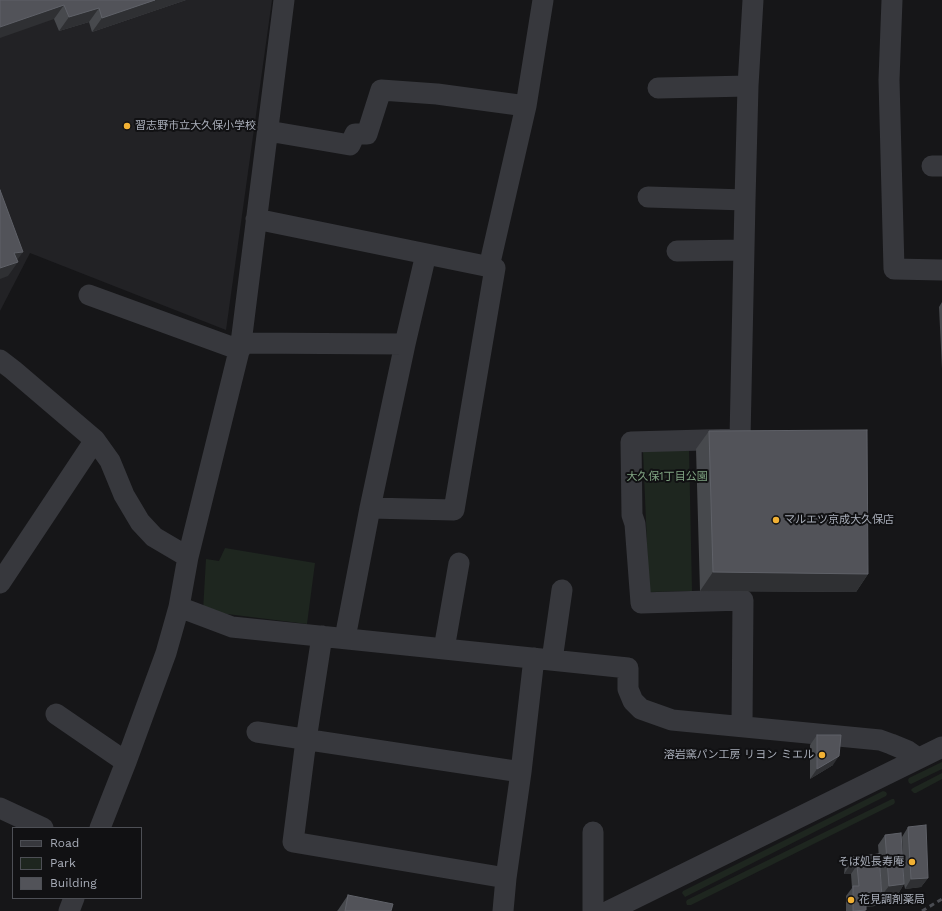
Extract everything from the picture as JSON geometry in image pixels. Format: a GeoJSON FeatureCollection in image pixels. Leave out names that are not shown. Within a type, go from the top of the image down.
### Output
{"type":"FeatureCollection","features":[{"type":"Feature","properties":{"kind":"street"},"geometry":{"type":"LineString","coordinates":[[100,827],[166,653],[179,607],[188,557],[240,347],[284,0]]}},
{"type":"Feature","properties":{"kind":"street"},"geometry":{"type":"LineString","coordinates":[[489,267],[526,106],[542,0]]}},
{"type":"Feature","properties":{"kind":"street"},"geometry":{"type":"LineString","coordinates":[[742,726],[743,600],[641,603],[635,524],[632,515],[631,442],[740,439],[748,86],[752,0]]}},
{"type":"Feature","properties":{"kind":"street"},"geometry":{"type":"LineString","coordinates":[[892,0],[889,80],[894,269],[942,270]]}},
{"type":"Feature","properties":{"kind":"street"},"geometry":{"type":"LineString","coordinates":[[658,88],[748,86]]}},
{"type":"Feature","properties":{"kind":"street"},"geometry":{"type":"LineString","coordinates":[[268,131],[350,145],[355,134],[367,134],[381,90],[437,94],[526,106]]}},
{"type":"Feature","properties":{"kind":"street"},"geometry":{"type":"LineString","coordinates":[[648,197],[745,200]]}},
{"type":"Feature","properties":{"kind":"street"},"geometry":{"type":"LineString","coordinates":[[256,219],[495,268],[454,510],[370,508]]}},
{"type":"Feature","properties":{"kind":"street"},"geometry":{"type":"LineString","coordinates":[[676,251],[744,250]]}},
{"type":"Feature","properties":{"kind":"street"},"geometry":{"type":"LineString","coordinates":[[345,638],[370,508],[426,254]]}},
{"type":"Feature","properties":{"kind":"street"},"geometry":{"type":"LineString","coordinates":[[89,295],[240,347],[405,344]]}},
{"type":"Feature","properties":{"kind":"street"},"geometry":{"type":"LineString","coordinates":[[0,360],[95,440],[110,461],[124,495],[140,522],[154,536],[188,557]]}},
{"type":"Feature","properties":{"kind":"street"},"geometry":{"type":"LineString","coordinates":[[0,583],[95,440]]}},
{"type":"Feature","properties":{"kind":"street"},"geometry":{"type":"LineString","coordinates":[[444,649],[459,563]]}},
{"type":"Feature","properties":{"kind":"street"},"geometry":{"type":"LineString","coordinates":[[503,911],[506,878],[521,772],[543,659],[562,590]]}},
{"type":"Feature","properties":{"kind":"street"},"geometry":{"type":"LineString","coordinates":[[179,607],[232,626],[628,668],[628,689],[633,701],[641,710],[672,720],[880,740],[903,749],[918,758]]}},
{"type":"Feature","properties":{"kind":"street"},"geometry":{"type":"LineString","coordinates":[[322,636],[306,740],[293,842],[506,878]]}},
{"type":"Feature","properties":{"kind":"street"},"geometry":{"type":"LineString","coordinates":[[56,714],[126,762]]}},
{"type":"Feature","properties":{"kind":"street"},"geometry":{"type":"LineString","coordinates":[[257,732],[521,772]]}},
{"type":"Feature","properties":{"kind":"street"},"geometry":{"type":"LineString","coordinates":[[609,911],[942,747]]}},
{"type":"Feature","properties":{"kind":"street"},"geometry":{"type":"LineString","coordinates":[[0,808],[41,827]]}},
{"type":"Feature","properties":{"kind":"street"},"geometry":{"type":"LineString","coordinates":[[593,832],[593,911]]}},
{"type":"Feature","properties":{"kind":"street"},"geometry":{"type":"LineString","coordinates":[[69,911],[74,899]]}},
{"type":"Feature","properties":{"kind":"shaded area","name":"習志野市立大久保小学校"},"geometry":{"type":"Polygon","coordinates":[[[0,0],[272,0],[226,330],[30,253],[0,311],[0,0]]]}},
{"type":"Feature","properties":{"kind":"green space","name":"大久保1丁目公園"},"geometry":{"type":"Polygon","coordinates":[[[689,449],[692,591],[649,592],[643,451],[689,449]]]}},
{"type":"Feature","properties":{"kind":"green space"},"geometry":{"type":"Polygon","coordinates":[[[225,548],[315,563],[307,624],[203,611],[206,559],[219,561],[225,548]]]}},
{"type":"Feature","properties":{"kind":"green space"},"geometry":{"type":"Polygon","coordinates":[[[942,762],[942,769],[911,784],[909,783],[909,778],[942,762]]]}},
{"type":"Feature","properties":{"kind":"green space"},"geometry":{"type":"Polygon","coordinates":[[[942,773],[942,779],[916,793],[911,790],[913,788],[942,773]]]}},
{"type":"Feature","properties":{"kind":"green space"},"geometry":{"type":"Polygon","coordinates":[[[883,791],[886,792],[886,796],[685,897],[682,893],[683,891],[883,791]]]}},
{"type":"Feature","properties":{"kind":"green space"},"geometry":{"type":"Polygon","coordinates":[[[894,799],[894,804],[691,905],[687,905],[687,900],[894,799]]]}},
{"type":"Feature","properties":{"kind":"building"},"geometry":{"type":"Polygon","coordinates":[[[0,0],[155,0],[102,18],[99,8],[69,17],[64,5],[0,27],[0,0]]]}},
{"type":"Feature","properties":{"kind":"building"},"geometry":{"type":"Polygon","coordinates":[[[0,190],[23,252],[14,253],[18,262],[0,268],[0,190]]]}},
{"type":"Feature","properties":{"kind":"building","name":"マルエツ京成大久保店"},"geometry":{"type":"Polygon","coordinates":[[[867,430],[868,574],[713,572],[709,431],[867,430]]]}},
{"type":"Feature","properties":{"kind":"building"},"geometry":{"type":"Polygon","coordinates":[[[817,735],[841,735],[839,756],[817,769],[817,735]]]}},
{"type":"Feature","properties":{"kind":"building"},"geometry":{"type":"Polygon","coordinates":[[[926,825],[928,878],[911,879],[908,827],[926,825]]]}},
{"type":"Feature","properties":{"kind":"building"},"geometry":{"type":"Polygon","coordinates":[[[901,833],[904,884],[889,886],[885,835],[901,833]]]}},
{"type":"Feature","properties":{"kind":"building"},"geometry":{"type":"Polygon","coordinates":[[[879,854],[882,897],[866,898],[866,910],[853,911],[853,886],[859,886],[857,865],[850,865],[852,857],[879,854]]]}},
{"type":"Feature","properties":{"kind":"building"},"geometry":{"type":"Polygon","coordinates":[[[348,895],[393,904],[391,911],[345,911],[348,895]]]}},
{"type":"Feature","properties":{"kind":"railway"},"geometry":{"type":"LineString","coordinates":[[922,911],[942,899]]}},
{"type":"Feature","properties":{"kind":"place","name":"習志野市立大久保小学校"},"geometry":{"type":"Point","coordinates":[127,126]}},
{"type":"Feature","properties":{"kind":"place","name":"マルエツ京成大久保店"},"geometry":{"type":"Point","coordinates":[776,520]}},
{"type":"Feature","properties":{"kind":"place","name":"溶岩窯パン工房 リヨン ミエル"},"geometry":{"type":"Point","coordinates":[822,755]}},
{"type":"Feature","properties":{"kind":"place","name":"そば処長寿庵"},"geometry":{"type":"Point","coordinates":[912,862]}},
{"type":"Feature","properties":{"kind":"place","name":"花見調剤薬局"},"geometry":{"type":"Point","coordinates":[851,900]}}]}
